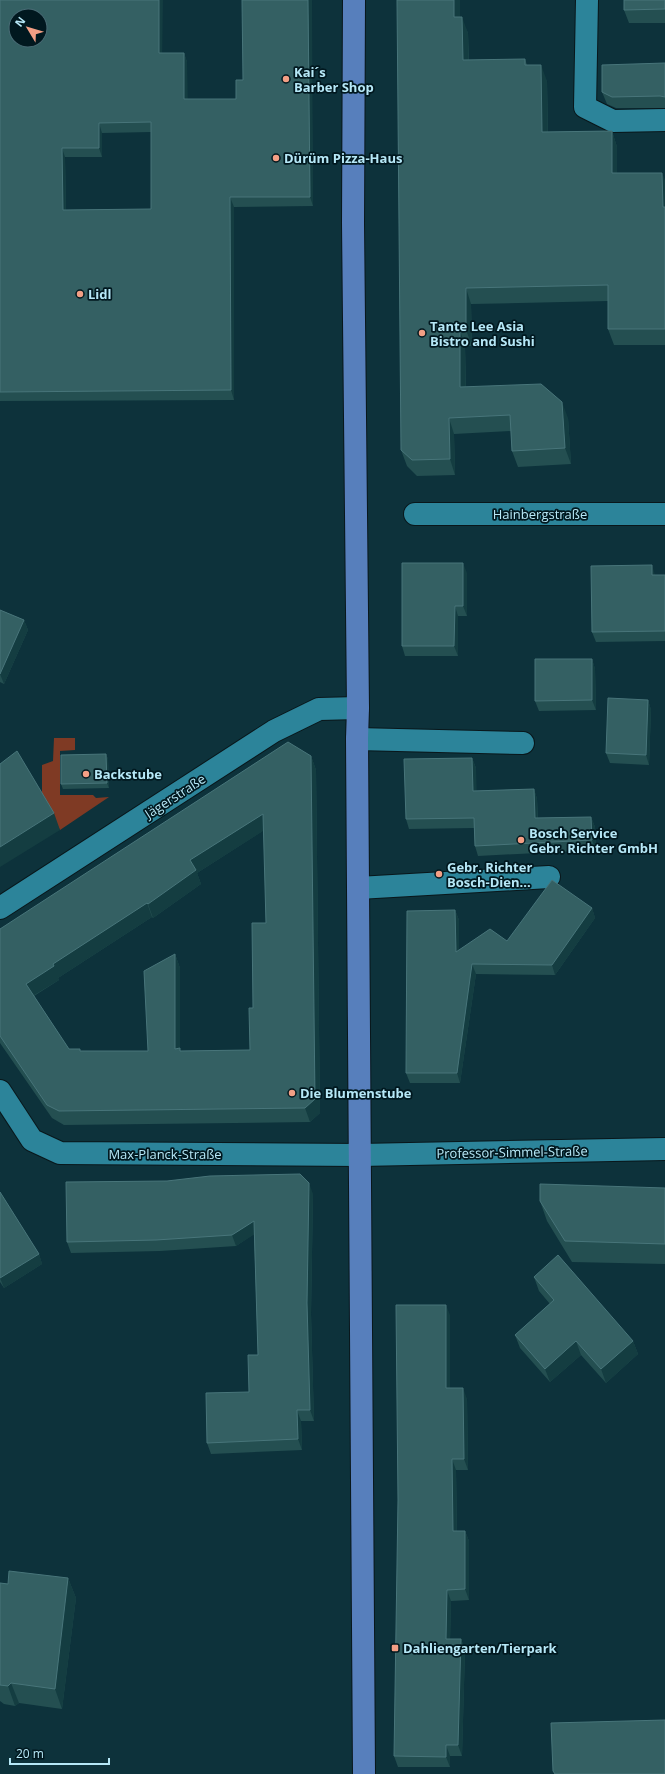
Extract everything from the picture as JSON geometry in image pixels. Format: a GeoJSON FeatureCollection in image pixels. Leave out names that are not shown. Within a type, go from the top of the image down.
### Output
{"type":"FeatureCollection","features":[{"type":"Feature","properties":{"kind":"main road"},"geometry":{"type":"LineString","coordinates":[[354,0],[353,223],[358,708],[364,1774]]}},
{"type":"Feature","properties":{"kind":"street"},"geometry":{"type":"LineString","coordinates":[[587,0],[585,107],[613,121],[665,120]]}},
{"type":"Feature","properties":{"kind":"street","name":"Hainbergstraße"},"geometry":{"type":"LineString","coordinates":[[415,514],[665,514]]}},
{"type":"Feature","properties":{"kind":"street","name":"Jägerstraße"},"geometry":{"type":"LineString","coordinates":[[0,908],[274,731],[319,709],[358,708]]}},
{"type":"Feature","properties":{"kind":"street"},"geometry":{"type":"LineString","coordinates":[[357,739],[523,743]]}},
{"type":"Feature","properties":{"kind":"street"},"geometry":{"type":"LineString","coordinates":[[358,888],[549,878]]}},
{"type":"Feature","properties":{"kind":"street","name":"Max-Planck-Straße"},"geometry":{"type":"LineString","coordinates":[[0,1091],[32,1140],[60,1153],[360,1155]]}},
{"type":"Feature","properties":{"kind":"street","name":"Professor-Simmel-Straße"},"geometry":{"type":"LineString","coordinates":[[360,1155],[665,1149]]}},
{"type":"Feature","properties":{"kind":"shaded area"},"geometry":{"type":"Polygon","coordinates":[[[54,738],[75,738],[75,750],[60,751],[60,795],[93,795],[96,798],[109,797],[60,830],[42,799],[42,765],[53,761],[54,738]]]}},
{"type":"Feature","properties":{"kind":"building"},"geometry":{"type":"Polygon","coordinates":[[[0,0],[159,0],[159,53],[184,53],[184,99],[236,99],[236,80],[243,80],[242,0],[308,0],[310,197],[230,197],[231,390],[0,392],[0,0]],[[151,122],[99,123],[99,148],[62,148],[63,210],[151,209],[151,122]]]}},
{"type":"Feature","properties":{"kind":"building"},"geometry":{"type":"Polygon","coordinates":[[[397,0],[454,0],[454,17],[462,17],[463,60],[525,59],[525,65],[541,65],[542,132],[612,131],[612,173],[662,173],[663,207],[665,207],[665,329],[608,329],[608,285],[466,288],[466,330],[460,330],[460,387],[541,384],[562,402],[565,448],[512,451],[510,415],[449,418],[450,459],[412,460],[401,450],[397,0]]]}},
{"type":"Feature","properties":{"kind":"building"},"geometry":{"type":"Polygon","coordinates":[[[624,0],[665,0],[665,9],[624,10],[624,0]]]}},
{"type":"Feature","properties":{"kind":"building"},"geometry":{"type":"Polygon","coordinates":[[[665,63],[665,97],[612,97],[602,92],[602,65],[665,63]]]}},
{"type":"Feature","properties":{"kind":"building"},"geometry":{"type":"Polygon","coordinates":[[[402,563],[463,563],[463,606],[455,606],[454,646],[402,646],[402,563]]]}},
{"type":"Feature","properties":{"kind":"building"},"geometry":{"type":"Polygon","coordinates":[[[652,565],[652,575],[665,575],[665,631],[592,632],[591,566],[652,565]]]}},
{"type":"Feature","properties":{"kind":"building"},"geometry":{"type":"Polygon","coordinates":[[[0,610],[24,620],[0,674],[0,610]]]}},
{"type":"Feature","properties":{"kind":"building"},"geometry":{"type":"Polygon","coordinates":[[[535,659],[592,659],[592,700],[535,701],[535,659]]]}},
{"type":"Feature","properties":{"kind":"building"},"geometry":{"type":"Polygon","coordinates":[[[608,698],[648,700],[646,755],[606,753],[608,698]]]}},
{"type":"Feature","properties":{"kind":"building"},"geometry":{"type":"Polygon","coordinates":[[[288,742],[311,756],[315,1099],[305,1108],[59,1111],[47,1105],[0,1036],[0,929],[288,742]],[[263,814],[190,860],[196,870],[148,904],[147,903],[53,964],[54,966],[26,984],[69,1049],[80,1049],[80,1051],[148,1051],[144,971],[175,954],[175,1049],[180,1048],[180,1051],[250,1050],[249,1008],[253,1008],[252,923],[266,923],[263,814]]]}},
{"type":"Feature","properties":{"kind":"building"},"geometry":{"type":"Polygon","coordinates":[[[17,751],[54,813],[0,847],[0,764],[17,751]]]}},
{"type":"Feature","properties":{"kind":"building","name":"Backstube"},"geometry":{"type":"Polygon","coordinates":[[[106,754],[107,783],[61,784],[61,755],[106,754]]]}},
{"type":"Feature","properties":{"kind":"building"},"geometry":{"type":"Polygon","coordinates":[[[472,758],[473,791],[534,789],[535,818],[591,817],[592,840],[475,846],[474,818],[406,819],[404,759],[472,758]]]}},
{"type":"Feature","properties":{"kind":"building"},"geometry":{"type":"Polygon","coordinates":[[[552,880],[592,908],[552,965],[472,964],[457,1073],[406,1073],[407,911],[455,910],[456,952],[490,929],[507,941],[552,880]]]}},
{"type":"Feature","properties":{"kind":"building"},"geometry":{"type":"Polygon","coordinates":[[[300,1174],[309,1183],[307,1303],[310,1410],[297,1410],[298,1439],[207,1443],[206,1393],[249,1392],[248,1355],[258,1355],[254,1221],[232,1235],[156,1240],[67,1242],[66,1182],[167,1181],[210,1176],[300,1174]]]}},
{"type":"Feature","properties":{"kind":"building"},"geometry":{"type":"Polygon","coordinates":[[[540,1184],[665,1188],[665,1244],[565,1241],[540,1201],[540,1184]]]}},
{"type":"Feature","properties":{"kind":"building"},"geometry":{"type":"Polygon","coordinates":[[[0,1192],[39,1254],[0,1278],[0,1192]]]}},
{"type":"Feature","properties":{"kind":"building"},"geometry":{"type":"Polygon","coordinates":[[[558,1255],[633,1341],[601,1369],[576,1341],[545,1369],[515,1335],[554,1300],[534,1277],[558,1255]]]}},
{"type":"Feature","properties":{"kind":"building"},"geometry":{"type":"Polygon","coordinates":[[[396,1305],[446,1305],[446,1388],[463,1388],[464,1459],[452,1459],[453,1531],[465,1531],[465,1589],[447,1590],[446,1639],[461,1639],[458,1745],[446,1745],[446,1757],[394,1756],[398,1500],[396,1305]]]}},
{"type":"Feature","properties":{"kind":"building"},"geometry":{"type":"Polygon","coordinates":[[[9,1571],[68,1578],[55,1689],[11,1683],[8,1686],[0,1685],[0,1583],[8,1584],[9,1571]]]}},
{"type":"Feature","properties":{"kind":"building"},"geometry":{"type":"Polygon","coordinates":[[[665,1720],[665,1774],[555,1774],[553,1771],[551,1723],[665,1720]]]}},
{"type":"Feature","properties":{"kind":"place","name":"Kai´s Barber Shop"},"geometry":{"type":"Point","coordinates":[286,79]}},
{"type":"Feature","properties":{"kind":"place","name":"Dürüm Pizza-Haus"},"geometry":{"type":"Point","coordinates":[276,158]}},
{"type":"Feature","properties":{"kind":"place","name":"Lidl"},"geometry":{"type":"Point","coordinates":[80,294]}},
{"type":"Feature","properties":{"kind":"place","name":"Tante Lee Asia Bistro and Sushi"},"geometry":{"type":"Point","coordinates":[422,333]}},
{"type":"Feature","properties":{"kind":"place","name":"Backstube"},"geometry":{"type":"Point","coordinates":[86,774]}},
{"type":"Feature","properties":{"kind":"place","name":"Bosch Service Gebr. Richter GmbH"},"geometry":{"type":"Point","coordinates":[521,840]}},
{"type":"Feature","properties":{"kind":"place","name":"Gebr. Richter Bosch-Dien..."},"geometry":{"type":"Point","coordinates":[439,874]}},
{"type":"Feature","properties":{"kind":"place","name":"Die Blumenstube"},"geometry":{"type":"Point","coordinates":[292,1093]}},
{"type":"Feature","properties":{"kind":"place","name":"Dahliengarten/Tierpark"},"geometry":{"type":"Point","coordinates":[395,1648]}}]}
